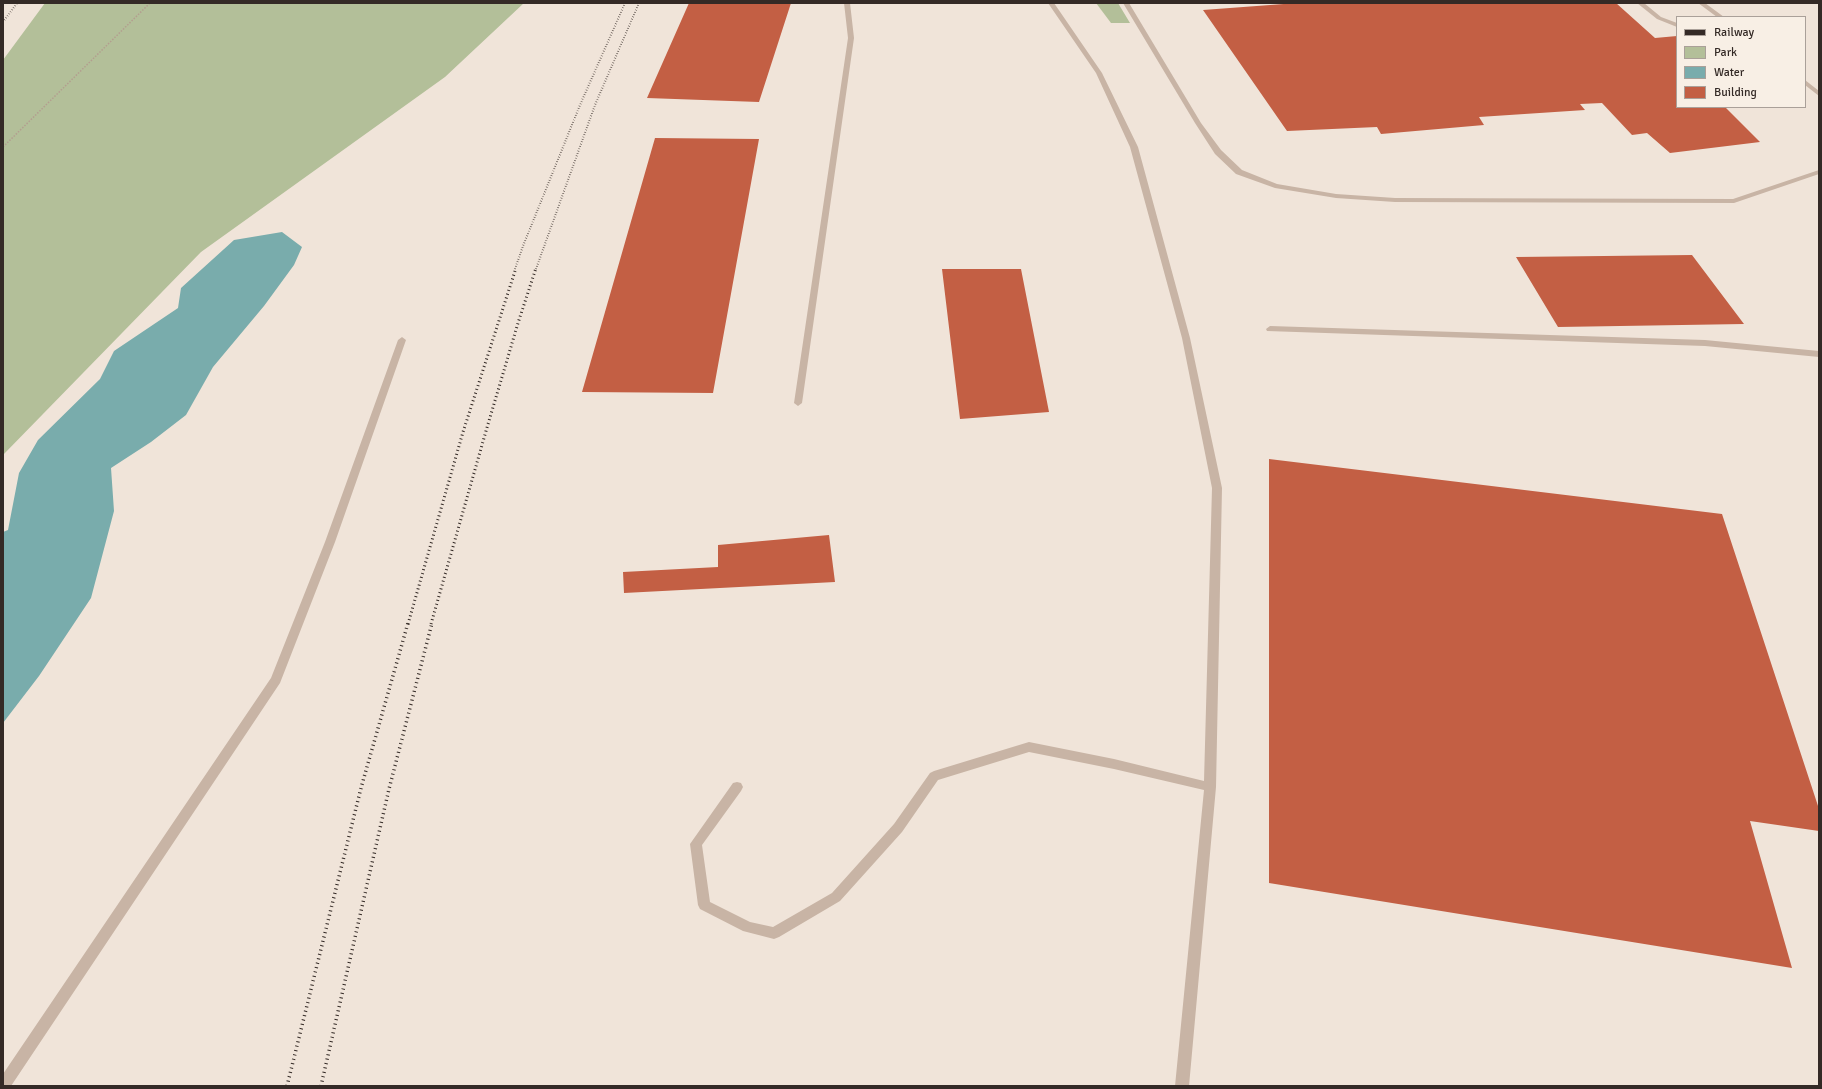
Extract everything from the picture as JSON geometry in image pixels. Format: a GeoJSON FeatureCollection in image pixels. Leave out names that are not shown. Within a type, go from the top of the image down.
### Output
{"type":"FeatureCollection","features":[{"type":"Feature","properties":{"kind":"lane"},"geometry":{"type":"LineString","coordinates":[[798,403],[851,38],[846,3]]}},
{"type":"Feature","properties":{"kind":"lane"},"geometry":{"type":"LineString","coordinates":[[1052,3],[1099,73],[1134,147],[1186,338],[1217,488],[1210,787],[1182,1086]]}},
{"type":"Feature","properties":{"kind":"lane"},"geometry":{"type":"LineString","coordinates":[[1126,3],[1198,123],[1218,152],[1239,172],[1275,186],[1336,196],[1395,200],[1734,201],[1819,172]]}},
{"type":"Feature","properties":{"kind":"lane"},"geometry":{"type":"LineString","coordinates":[[1640,3],[1659,18],[1676,25]]}},
{"type":"Feature","properties":{"kind":"lane"},"geometry":{"type":"LineString","coordinates":[[1701,3],[1720,16]]}},
{"type":"Feature","properties":{"kind":"lane"},"geometry":{"type":"LineString","coordinates":[[1806,83],[1819,94]]}},
{"type":"Feature","properties":{"kind":"lane"},"geometry":{"type":"LineString","coordinates":[[1270,329],[1705,343],[1819,354]]}},
{"type":"Feature","properties":{"kind":"lane"},"geometry":{"type":"LineString","coordinates":[[3,1086],[276,680],[330,542],[402,340]]}},
{"type":"Feature","properties":{"kind":"lane"},"geometry":{"type":"LineString","coordinates":[[737,787],[696,844],[704,905],[748,927],[774,932],[836,897],[898,828],[934,776],[1030,747],[1114,764],[1210,787]]}},
{"type":"Feature","properties":{"kind":"path"},"geometry":{"type":"LineString","coordinates":[[3,147],[150,3]]}},
{"type":"Feature","properties":{"kind":"green space"},"geometry":{"type":"Polygon","coordinates":[[[45,3],[524,3],[445,77],[201,252],[3,455],[3,60],[45,3]]]}},
{"type":"Feature","properties":{"kind":"green space"},"geometry":{"type":"Polygon","coordinates":[[[1096,3],[1118,3],[1130,23],[1111,23],[1096,3]]]}},
{"type":"Feature","properties":{"kind":"water"},"geometry":{"type":"Polygon","coordinates":[[[282,232],[302,247],[294,265],[264,306],[213,367],[186,415],[151,442],[111,468],[114,511],[91,598],[39,676],[3,723],[3,532],[8,530],[19,473],[38,440],[100,379],[114,351],[178,308],[181,288],[234,240],[282,232]]]}},
{"type":"Feature","properties":{"kind":"building"},"geometry":{"type":"Polygon","coordinates":[[[689,3],[791,3],[759,102],[647,98],[689,3]]]}},
{"type":"Feature","properties":{"kind":"building"},"geometry":{"type":"Polygon","coordinates":[[[1297,3],[1616,3],[1655,38],[1676,36],[1676,108],[1726,108],[1760,142],[1670,153],[1647,133],[1632,135],[1602,103],[1580,104],[1585,110],[1479,117],[1484,125],[1381,134],[1377,127],[1287,131],[1203,10],[1297,3]]]}},
{"type":"Feature","properties":{"kind":"building"},"geometry":{"type":"Polygon","coordinates":[[[655,138],[759,139],[713,393],[582,392],[655,138]]]}},
{"type":"Feature","properties":{"kind":"building"},"geometry":{"type":"Polygon","coordinates":[[[1692,255],[1744,324],[1558,327],[1516,257],[1692,255]]]}},
{"type":"Feature","properties":{"kind":"building"},"geometry":{"type":"Polygon","coordinates":[[[942,269],[1021,269],[1049,412],[960,419],[942,269]]]}},
{"type":"Feature","properties":{"kind":"building"},"geometry":{"type":"Polygon","coordinates":[[[1269,459],[1722,514],[1819,809],[1819,831],[1750,821],[1792,968],[1269,883],[1269,459]]]}},
{"type":"Feature","properties":{"kind":"building"},"geometry":{"type":"Polygon","coordinates":[[[829,535],[835,582],[624,593],[623,572],[718,567],[718,545],[829,535]]]}},
{"type":"Feature","properties":{"kind":"railway"},"geometry":{"type":"LineString","coordinates":[[3,22],[17,3]]}},
{"type":"Feature","properties":{"kind":"railway"},"geometry":{"type":"LineString","coordinates":[[515,269],[580,105],[625,3]]}},
{"type":"Feature","properties":{"kind":"railway"},"geometry":{"type":"LineString","coordinates":[[536,269],[595,105],[639,3]]}},
{"type":"Feature","properties":{"kind":"railway"},"geometry":{"type":"LineString","coordinates":[[408,624],[463,432],[516,268]]}},
{"type":"Feature","properties":{"kind":"railway"},"geometry":{"type":"LineString","coordinates":[[431,624],[486,431],[536,268]]}},
{"type":"Feature","properties":{"kind":"railway"},"geometry":{"type":"LineString","coordinates":[[287,1086],[361,788],[408,623]]}},
{"type":"Feature","properties":{"kind":"railway"},"geometry":{"type":"LineString","coordinates":[[321,1086],[389,789],[432,623]]}}]}
